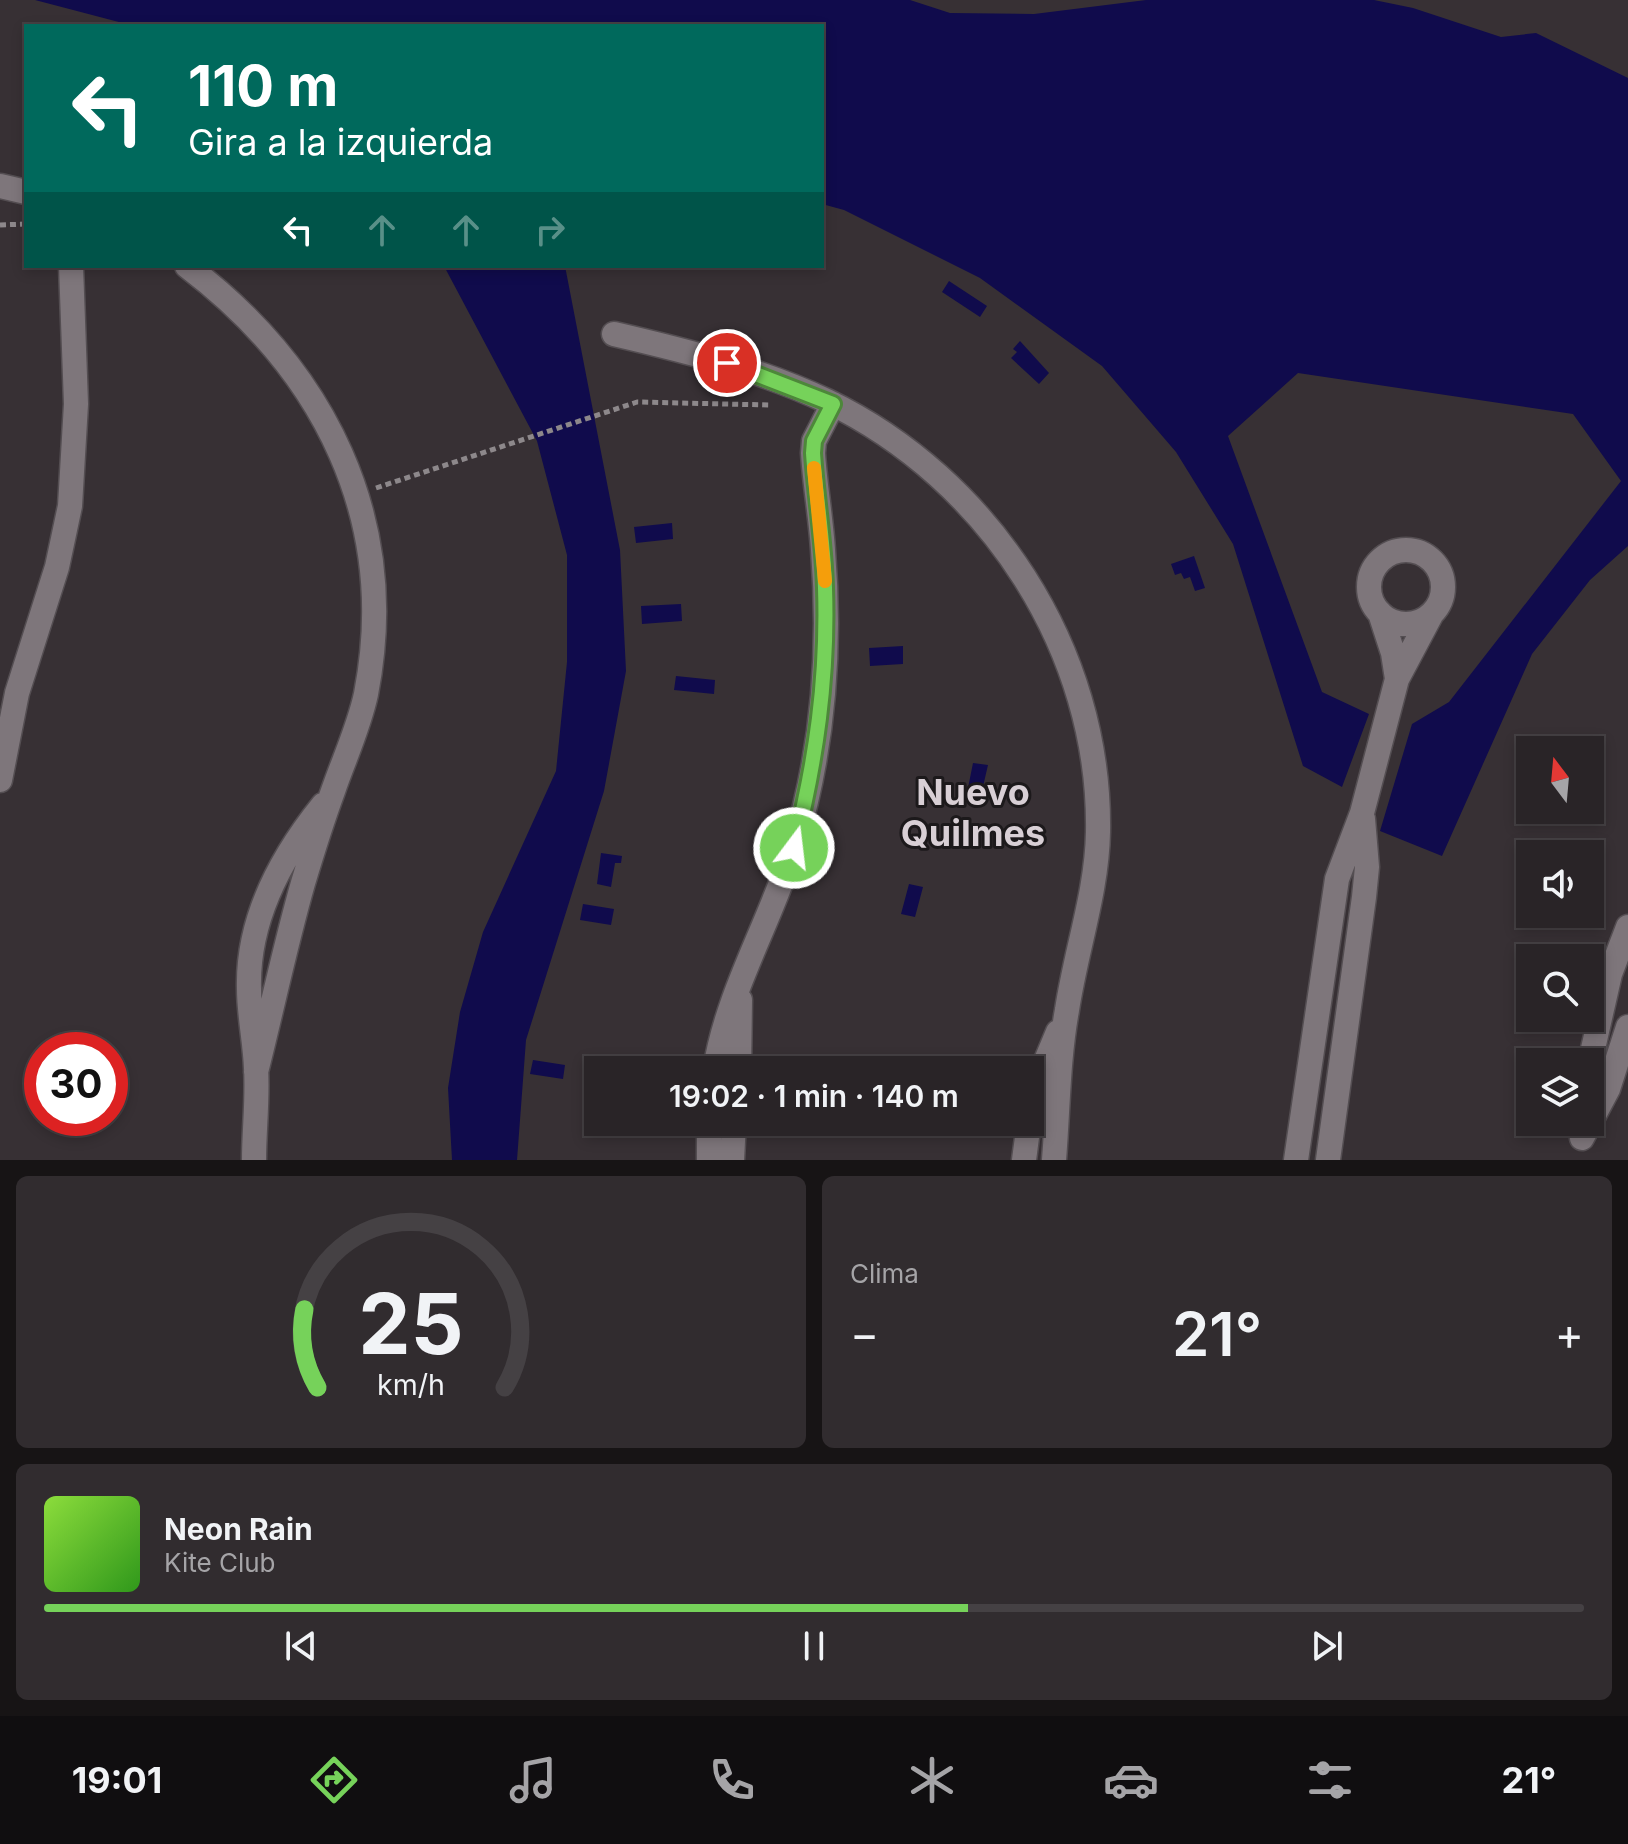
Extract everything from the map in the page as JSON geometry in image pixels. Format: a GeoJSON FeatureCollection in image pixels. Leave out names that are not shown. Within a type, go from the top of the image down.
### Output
{"type":"FeatureCollection","features":[{"type":"Feature","properties":{"kind":"street"},"geometry":{"type":"LineString","coordinates":[[0,186],[24,192]]}},
{"type":"Feature","properties":{"kind":"street"},"geometry":{"type":"LineString","coordinates":[[0,780],[17,693],[57,567],[70,506],[76,404],[71,268]]}},
{"type":"Feature","properties":{"kind":"street"},"geometry":{"type":"LineString","coordinates":[[189,268],[255,324],[295,370],[332,434],[356,494],[368,546],[373,601],[369,664],[357,726],[332,794],[275,988],[256,1072]]}},
{"type":"Feature","properties":{"kind":"street"},"geometry":{"type":"LineString","coordinates":[[614,334],[727,363],[833,404],[917,456],[991,530],[1022,569],[1062,652],[1090,737],[1098,835],[1091,898],[1066,1011],[1054,1160]]}},
{"type":"Feature","properties":{"kind":"street"},"geometry":{"type":"LineString","coordinates":[[718,1056],[739,990],[794,848],[817,746],[824,699],[825,587],[813,453],[814,441],[833,404]]}},
{"type":"Feature","properties":{"kind":"street"},"geometry":{"type":"LineString","coordinates":[[1296,1160],[1337,879],[1362,813],[1397,679],[1443,593],[1444,581],[1432,559],[1408,549],[1396,551],[1375,566],[1369,591],[1393,653],[1397,679]]}},
{"type":"Feature","properties":{"kind":"street"},"geometry":{"type":"LineString","coordinates":[[1380,613],[1389,620],[1410,624],[1431,615]]}},
{"type":"Feature","properties":{"kind":"street"},"geometry":{"type":"LineString","coordinates":[[0,725],[17,693]]}},
{"type":"Feature","properties":{"kind":"street"},"geometry":{"type":"LineString","coordinates":[[254,1160],[256,1072],[249,977],[264,903],[282,861],[332,794]]}},
{"type":"Feature","properties":{"kind":"street"},"geometry":{"type":"LineString","coordinates":[[1328,1160],[1367,867],[1362,813]]}},
{"type":"Feature","properties":{"kind":"street"},"geometry":{"type":"LineString","coordinates":[[1593,1048],[1610,974],[1628,927]]}},
{"type":"Feature","properties":{"kind":"street"},"geometry":{"type":"LineString","coordinates":[[739,990],[739,1056]]}},
{"type":"Feature","properties":{"kind":"street"},"geometry":{"type":"LineString","coordinates":[[1044,1065],[1066,1011]]}},
{"type":"Feature","properties":{"kind":"street"},"geometry":{"type":"LineString","coordinates":[[1581,1140],[1608,1089],[1628,1027]]}},
{"type":"Feature","properties":{"kind":"street"},"geometry":{"type":"LineString","coordinates":[[1314,1030],[1347,1035]]}},
{"type":"Feature","properties":{"kind":"street"},"geometry":{"type":"LineString","coordinates":[[709,1136],[709,1160]]}},
{"type":"Feature","properties":{"kind":"street"},"geometry":{"type":"LineString","coordinates":[[732,1160],[733,1136]]}},
{"type":"Feature","properties":{"kind":"street"},"geometry":{"type":"LineString","coordinates":[[1024,1160],[1028,1136]]}},
{"type":"Feature","properties":{"kind":"path"},"geometry":{"type":"LineString","coordinates":[[0,225],[24,224]]}},
{"type":"Feature","properties":{"kind":"path"},"geometry":{"type":"LineString","coordinates":[[356,494],[637,402],[776,405]]}},
{"type":"Feature","properties":{"kind":"shaded area"},"geometry":{"type":"Polygon","coordinates":[[[35,0],[910,0],[950,13],[1034,14],[1146,0],[1374,0],[1413,8],[1501,37],[1536,33],[1628,78],[1628,546],[1590,580],[1532,654],[1442,856],[1380,831],[1412,724],[1449,702],[1621,481],[1573,414],[1298,373],[1228,436],[1322,692],[1369,714],[1342,787],[1303,766],[1233,544],[1176,452],[1102,366],[980,278],[844,210],[824,205],[824,24],[126,24],[35,0]]]}},
{"type":"Feature","properties":{"kind":"shaded area"},"geometry":{"type":"Polygon","coordinates":[[[445,268],[565,268],[620,550],[626,671],[604,791],[526,1040],[517,1160],[452,1160],[448,1088],[460,1012],[483,932],[556,771],[567,662],[567,555],[537,441],[445,268]]]}},
{"type":"Feature","properties":{"kind":"shaded area"},"geometry":{"type":"Polygon","coordinates":[[[949,281],[987,306],[980,317],[942,292],[949,281]]]}},
{"type":"Feature","properties":{"kind":"shaded area"},"geometry":{"type":"Polygon","coordinates":[[[1020,341],[1049,373],[1039,384],[1011,358],[1017,352],[1013,349],[1020,341]]]}},
{"type":"Feature","properties":{"kind":"shaded area"},"geometry":{"type":"Polygon","coordinates":[[[672,523],[673,539],[636,543],[634,527],[672,523]]]}},
{"type":"Feature","properties":{"kind":"shaded area"},"geometry":{"type":"Polygon","coordinates":[[[1194,556],[1205,588],[1195,591],[1190,577],[1184,579],[1181,573],[1175,575],[1171,564],[1194,556]]]}},
{"type":"Feature","properties":{"kind":"shaded area"},"geometry":{"type":"Polygon","coordinates":[[[681,604],[682,621],[642,624],[641,606],[681,604]]]}},
{"type":"Feature","properties":{"kind":"shaded area"},"geometry":{"type":"Polygon","coordinates":[[[903,646],[903,664],[870,666],[869,648],[903,646]]]}},
{"type":"Feature","properties":{"kind":"shaded area"},"geometry":{"type":"Polygon","coordinates":[[[676,676],[715,680],[714,694],[674,690],[676,676]]]}},
{"type":"Feature","properties":{"kind":"shaded area"},"geometry":{"type":"Polygon","coordinates":[[[973,763],[988,765],[981,795],[967,793],[973,763]]]}},
{"type":"Feature","properties":{"kind":"shaded area"},"geometry":{"type":"Polygon","coordinates":[[[601,853],[622,856],[621,863],[615,863],[611,887],[597,884],[601,853]]]}},
{"type":"Feature","properties":{"kind":"shaded area"},"geometry":{"type":"Polygon","coordinates":[[[909,884],[923,887],[915,917],[901,914],[909,884]]]}},
{"type":"Feature","properties":{"kind":"shaded area"},"geometry":{"type":"Polygon","coordinates":[[[583,904],[614,909],[611,925],[580,920],[583,904]]]}},
{"type":"Feature","properties":{"kind":"shaded area"},"geometry":{"type":"Polygon","coordinates":[[[533,1060],[565,1065],[563,1079],[530,1074],[533,1060]]]}},
{"type":"Feature","properties":{"kind":"slow traffic"},"geometry":{"type":"LineString","coordinates":[[814,468],[825,581]]}},
{"type":"Feature","properties":{"kind":"district","name":"Nuevo Quilmes"},"geometry":{"type":"Point","coordinates":[973,812]}},
{"type":"Feature","properties":{"kind":"route"},"geometry":{"type":"LineString","coordinates":[[727,363],[833,404],[814,441],[813,453],[825,587],[824,699],[817,746],[794,848]]}}]}
